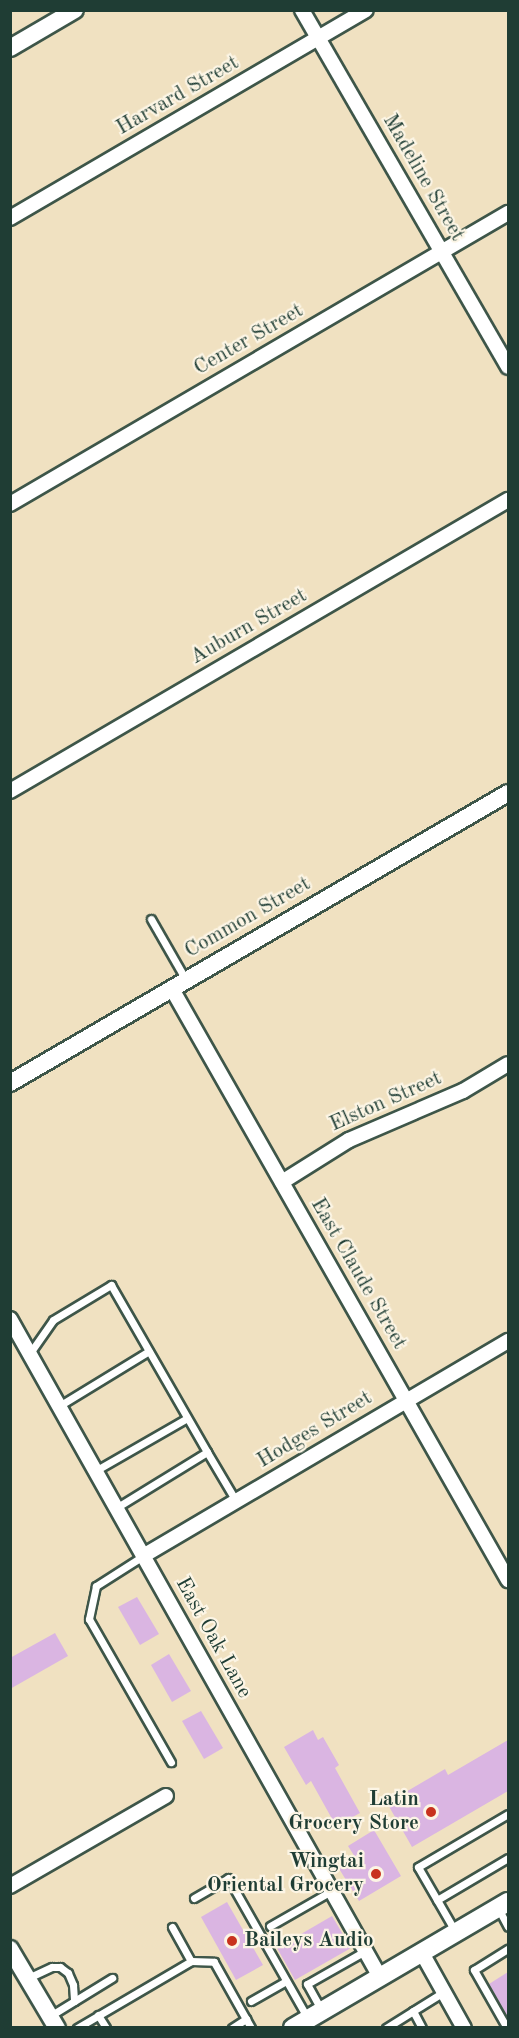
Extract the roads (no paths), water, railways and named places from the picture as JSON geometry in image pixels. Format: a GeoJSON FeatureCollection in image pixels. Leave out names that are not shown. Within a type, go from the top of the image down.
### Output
{"type":"FeatureCollection","features":[{"type":"Feature","properties":{"kind":"main road"},"geometry":{"type":"LineString","coordinates":[[302,2022],[503,1905]]}},
{"type":"Feature","properties":{"kind":"street"},"geometry":{"type":"LineString","coordinates":[[10,48],[75,10]]}},
{"type":"Feature","properties":{"kind":"street","name":"Madeline Street"},"geometry":{"type":"LineString","coordinates":[[302,10],[508,367]]}},
{"type":"Feature","properties":{"kind":"street","name":"Harvard Street"},"geometry":{"type":"LineString","coordinates":[[10,218],[366,10]]}},
{"type":"Feature","properties":{"kind":"street","name":"Center Street"},"geometry":{"type":"LineString","coordinates":[[10,504],[508,213]]}},
{"type":"Feature","properties":{"kind":"street","name":"Auburn Street"},"geometry":{"type":"LineString","coordinates":[[10,791],[508,500]]}},
{"type":"Feature","properties":{"kind":"street","name":"Common Street"},"geometry":{"type":"LineString","coordinates":[[10,1083],[508,793]]}},
{"type":"Feature","properties":{"kind":"street","name":"East Claude Street"},"geometry":{"type":"LineString","coordinates":[[179,984],[282,1182],[508,1580]]}},
{"type":"Feature","properties":{"kind":"street","name":"Elston Street"},"geometry":{"type":"LineString","coordinates":[[282,1182],[349,1140],[463,1090],[508,1064]]}},
{"type":"Feature","properties":{"kind":"street","name":"East Oak Lane"},"geometry":{"type":"LineString","coordinates":[[10,1319],[380,1977]]}},
{"type":"Feature","properties":{"kind":"street","name":"Hodges Street"},"geometry":{"type":"LineString","coordinates":[[143,1556],[508,1341]]}},
{"type":"Feature","properties":{"kind":"street"},"geometry":{"type":"LineString","coordinates":[[10,1886],[166,1796]]}},
{"type":"Feature","properties":{"kind":"street"},"geometry":{"type":"LineString","coordinates":[[10,1949],[53,2022]]}},
{"type":"Feature","properties":{"kind":"street"},"geometry":{"type":"LineString","coordinates":[[422,1953],[464,2028]]}},
{"type":"Feature","properties":{"kind":"lane"},"geometry":{"type":"LineString","coordinates":[[151,919],[179,984]]}},
{"type":"Feature","properties":{"kind":"lane"},"geometry":{"type":"LineString","coordinates":[[30,1353],[53,1320],[111,1285],[236,1501]]}},
{"type":"Feature","properties":{"kind":"lane"},"geometry":{"type":"LineString","coordinates":[[59,1406],[149,1351]]}},
{"type":"Feature","properties":{"kind":"lane"},"geometry":{"type":"LineString","coordinates":[[95,1471],[187,1418]]}},
{"type":"Feature","properties":{"kind":"lane"},"geometry":{"type":"LineString","coordinates":[[116,1508],[207,1452]]}},
{"type":"Feature","properties":{"kind":"lane"},"geometry":{"type":"LineString","coordinates":[[143,1556],[96,1586],[89,1619],[171,1762]]}},
{"type":"Feature","properties":{"kind":"lane"},"geometry":{"type":"LineString","coordinates":[[456,1933],[418,1867],[508,1814]]}},
{"type":"Feature","properties":{"kind":"lane"},"geometry":{"type":"LineString","coordinates":[[437,1900],[508,1858]]}},
{"type":"Feature","properties":{"kind":"lane"},"geometry":{"type":"LineString","coordinates":[[194,1898],[228,1878],[286,1981],[302,2022]]}},
{"type":"Feature","properties":{"kind":"lane"},"geometry":{"type":"LineString","coordinates":[[270,1926],[332,1891]]}},
{"type":"Feature","properties":{"kind":"lane"},"geometry":{"type":"LineString","coordinates":[[503,1905],[508,1926]]}},
{"type":"Feature","properties":{"kind":"lane"},"geometry":{"type":"LineString","coordinates":[[172,1927],[191,1961]]}},
{"type":"Feature","properties":{"kind":"lane"},"geometry":{"type":"LineString","coordinates":[[507,2028],[474,1970],[508,1949]]}},
{"type":"Feature","properties":{"kind":"lane"},"geometry":{"type":"LineString","coordinates":[[302,2022],[307,1984],[365,1951]]}},
{"type":"Feature","properties":{"kind":"lane"},"geometry":{"type":"LineString","coordinates":[[77,2028],[191,1961],[214,1962],[251,2028]]}},
{"type":"Feature","properties":{"kind":"lane"},"geometry":{"type":"LineString","coordinates":[[28,1978],[52,1966],[60,1967],[68,1972],[73,1985],[74,2001]]}},
{"type":"Feature","properties":{"kind":"lane"},"geometry":{"type":"LineString","coordinates":[[53,2022],[74,2001],[112,1978]]}},
{"type":"Feature","properties":{"kind":"lane"},"geometry":{"type":"LineString","coordinates":[[251,2001],[286,1981]]}},
{"type":"Feature","properties":{"kind":"lane"},"geometry":{"type":"LineString","coordinates":[[386,2028],[444,1992]]}},
{"type":"Feature","properties":{"kind":"lane"},"geometry":{"type":"LineString","coordinates":[[413,2011],[422,2028]]}},
{"type":"Feature","properties":{"kind":"lane"},"geometry":{"type":"LineString","coordinates":[[98,2015],[106,2028]]}},
{"type":"Feature","properties":{"kind":"lane"},"geometry":{"type":"LineString","coordinates":[[232,2028],[246,2019]]}},
{"type":"Feature","properties":{"kind":"place","name":"Latin Grocery Store"},"geometry":{"type":"Point","coordinates":[431,1812]}},
{"type":"Feature","properties":{"kind":"place","name":"Wingtai Oriental Grocery"},"geometry":{"type":"Point","coordinates":[376,1874]}},
{"type":"Feature","properties":{"kind":"place","name":"Baileys Audio"},"geometry":{"type":"Point","coordinates":[232,1941]}}]}
